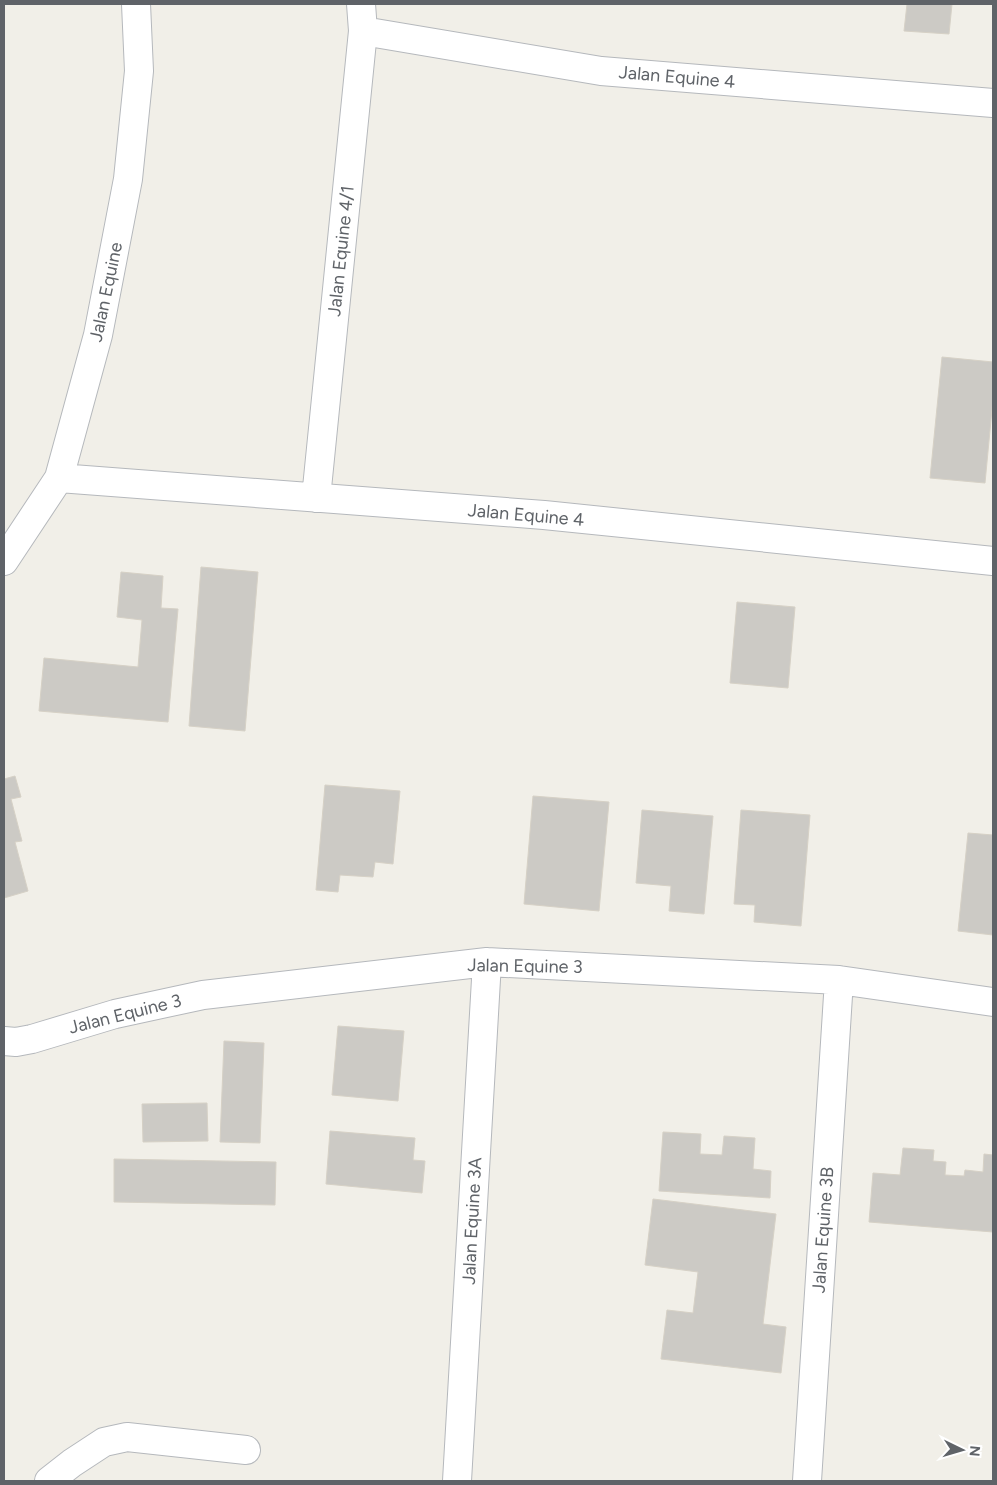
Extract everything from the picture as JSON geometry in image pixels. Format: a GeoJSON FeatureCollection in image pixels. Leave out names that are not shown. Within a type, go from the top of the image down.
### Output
{"type":"FeatureCollection","features":[{"type":"Feature","properties":{"kind":"street","name":"Jalan Equine"},"geometry":{"type":"LineString","coordinates":[[4,560],[59,478],[98,335],[128,179],[139,71],[136,4]]}},
{"type":"Feature","properties":{"kind":"street","name":"Jalan Equine 4/1"},"geometry":{"type":"LineString","coordinates":[[316,498],[363,31],[361,4]]}},
{"type":"Feature","properties":{"kind":"street","name":"Jalan Equine 4"},"geometry":{"type":"LineString","coordinates":[[363,31],[601,71],[993,103]]}},
{"type":"Feature","properties":{"kind":"street","name":"Jalan Equine 4"},"geometry":{"type":"LineString","coordinates":[[59,478],[544,515],[993,561]]}},
{"type":"Feature","properties":{"kind":"street","name":"Jalan Equine 3"},"geometry":{"type":"LineString","coordinates":[[4,1041],[16,1042],[32,1039],[115,1014],[203,995],[486,962],[839,980],[993,1002]]}},
{"type":"Feature","properties":{"kind":"street","name":"Jalan Equine 3A"},"geometry":{"type":"LineString","coordinates":[[456,1481],[486,962]]}},
{"type":"Feature","properties":{"kind":"street","name":"Jalan Equine 3B"},"geometry":{"type":"LineString","coordinates":[[807,1481],[839,980]]}},
{"type":"Feature","properties":{"kind":"street"},"geometry":{"type":"LineString","coordinates":[[50,1481],[72,1463],[104,1442],[127,1437],[246,1450]]}},
{"type":"Feature","properties":{"kind":"building"},"geometry":{"type":"Polygon","coordinates":[[[907,4],[952,4],[949,34],[904,31],[907,4]]]}},
{"type":"Feature","properties":{"kind":"building"},"geometry":{"type":"Polygon","coordinates":[[[942,357],[993,362],[993,399],[985,483],[930,478],[942,357]]]}},
{"type":"Feature","properties":{"kind":"building"},"geometry":{"type":"Polygon","coordinates":[[[201,567],[258,572],[245,731],[189,726],[201,567]]]}},
{"type":"Feature","properties":{"kind":"building"},"geometry":{"type":"Polygon","coordinates":[[[121,572],[163,576],[161,608],[178,609],[168,722],[39,711],[44,658],[138,667],[142,620],[117,617],[121,572]]]}},
{"type":"Feature","properties":{"kind":"building"},"geometry":{"type":"Polygon","coordinates":[[[737,602],[795,607],[788,688],[730,683],[737,602]]]}},
{"type":"Feature","properties":{"kind":"building"},"geometry":{"type":"Polygon","coordinates":[[[15,776],[21,797],[11,799],[22,841],[15,842],[28,891],[4,898],[4,779],[15,776]]]}},
{"type":"Feature","properties":{"kind":"building"},"geometry":{"type":"Polygon","coordinates":[[[325,785],[400,791],[393,864],[375,862],[373,877],[340,875],[338,892],[316,890],[325,785]]]}},
{"type":"Feature","properties":{"kind":"building"},"geometry":{"type":"Polygon","coordinates":[[[533,796],[609,802],[599,911],[524,904],[533,796]]]}},
{"type":"Feature","properties":{"kind":"building"},"geometry":{"type":"Polygon","coordinates":[[[642,810],[713,816],[704,914],[669,911],[671,886],[636,883],[642,810]]]}},
{"type":"Feature","properties":{"kind":"building"},"geometry":{"type":"Polygon","coordinates":[[[741,810],[810,815],[801,926],[754,922],[755,905],[734,904],[741,810]]]}},
{"type":"Feature","properties":{"kind":"building"},"geometry":{"type":"Polygon","coordinates":[[[968,833],[993,835],[993,935],[958,931],[968,833]]]}},
{"type":"Feature","properties":{"kind":"building"},"geometry":{"type":"Polygon","coordinates":[[[338,1026],[404,1031],[398,1101],[332,1095],[338,1026]]]}},
{"type":"Feature","properties":{"kind":"building"},"geometry":{"type":"Polygon","coordinates":[[[224,1041],[264,1043],[260,1143],[220,1142],[224,1041]]]}},
{"type":"Feature","properties":{"kind":"building"},"geometry":{"type":"Polygon","coordinates":[[[207,1103],[208,1141],[143,1142],[142,1104],[207,1103]]]}},
{"type":"Feature","properties":{"kind":"building"},"geometry":{"type":"Polygon","coordinates":[[[330,1131],[415,1138],[413,1160],[425,1161],[422,1193],[326,1184],[330,1131]]]}},
{"type":"Feature","properties":{"kind":"building"},"geometry":{"type":"Polygon","coordinates":[[[663,1132],[701,1134],[700,1154],[722,1155],[724,1136],[755,1138],[753,1169],[771,1171],[770,1198],[659,1191],[663,1132]]]}},
{"type":"Feature","properties":{"kind":"building"},"geometry":{"type":"Polygon","coordinates":[[[903,1148],[934,1150],[933,1161],[946,1162],[945,1175],[964,1176],[965,1170],[983,1172],[984,1154],[993,1155],[993,1232],[869,1222],[873,1173],[900,1175],[903,1148]]]}},
{"type":"Feature","properties":{"kind":"building"},"geometry":{"type":"Polygon","coordinates":[[[114,1159],[276,1162],[275,1205],[114,1202],[114,1159]]]}},
{"type":"Feature","properties":{"kind":"building"},"geometry":{"type":"Polygon","coordinates":[[[653,1199],[776,1214],[763,1324],[786,1327],[781,1373],[661,1359],[667,1310],[693,1313],[698,1272],[645,1265],[653,1199]]]}}]}
